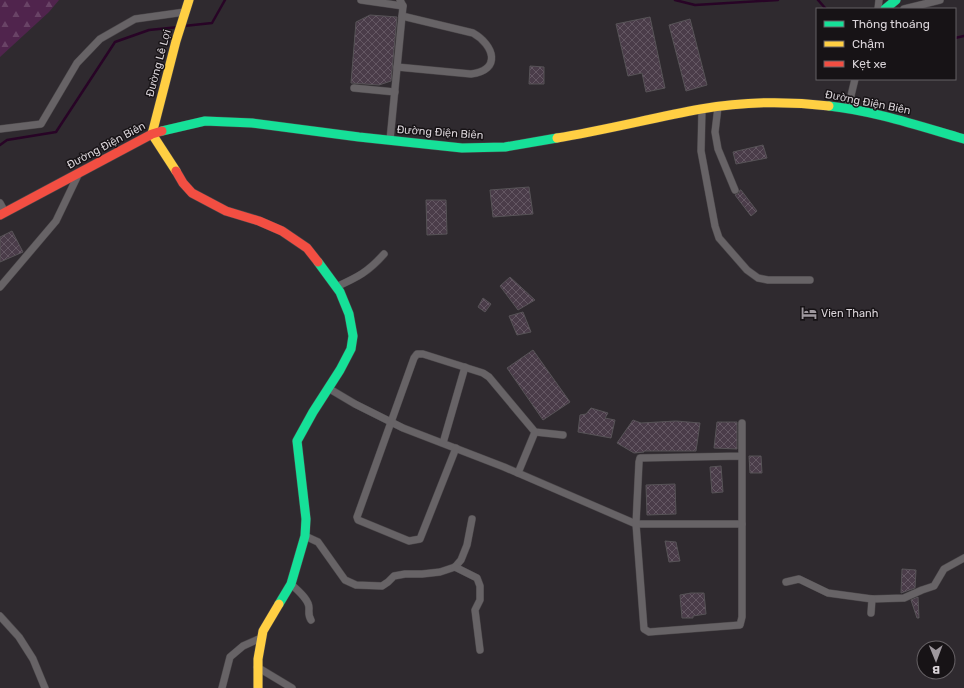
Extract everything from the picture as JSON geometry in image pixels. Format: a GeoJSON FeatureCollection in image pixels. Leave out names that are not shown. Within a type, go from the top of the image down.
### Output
{"type":"FeatureCollection","features":[{"type":"Feature","properties":{"kind":"main road","name":"Đường Lê Lợi"},"geometry":{"type":"LineString","coordinates":[[152,134],[176,41],[189,0]]}},
{"type":"Feature","properties":{"kind":"main road"},"geometry":{"type":"LineString","coordinates":[[886,8],[896,0]]}},
{"type":"Feature","properties":{"kind":"main road","name":"Đường Điện Biên"},"geometry":{"type":"LineString","coordinates":[[3,214],[152,134],[205,121],[252,123],[462,148],[505,147],[589,133],[702,109],[762,103],[813,104],[848,108],[885,116],[964,139]]}},
{"type":"Feature","properties":{"kind":"main road"},"geometry":{"type":"LineString","coordinates":[[152,134],[172,163],[183,183],[192,193],[226,211],[259,221],[282,231],[307,248],[325,270],[340,292],[349,314],[353,336],[351,349],[297,441],[306,519],[304,536],[291,584],[263,631],[257,668],[258,688]]}},
{"type":"Feature","properties":{"kind":"street"},"geometry":{"type":"LineString","coordinates":[[361,0],[401,3],[402,16],[390,140]]}},
{"type":"Feature","properties":{"kind":"street"},"geometry":{"type":"LineString","coordinates":[[908,8],[940,0]]}},
{"type":"Feature","properties":{"kind":"street"},"geometry":{"type":"LineString","coordinates":[[0,129],[41,124],[77,63],[100,39],[135,19],[185,12]]}},
{"type":"Feature","properties":{"kind":"street"},"geometry":{"type":"LineString","coordinates":[[397,67],[471,74],[479,72],[488,66],[491,59],[490,49],[482,39],[473,33],[464,29],[402,16]]}},
{"type":"Feature","properties":{"kind":"street"},"geometry":{"type":"LineString","coordinates":[[848,108],[855,80]]}},
{"type":"Feature","properties":{"kind":"street"},"geometry":{"type":"LineString","coordinates":[[354,88],[395,92]]}},
{"type":"Feature","properties":{"kind":"street"},"geometry":{"type":"LineString","coordinates":[[718,107],[715,132],[718,149],[735,190]]}},
{"type":"Feature","properties":{"kind":"street"},"geometry":{"type":"LineString","coordinates":[[702,109],[701,151],[714,226],[719,238],[747,270],[758,278],[768,280],[810,280]]}},
{"type":"Feature","properties":{"kind":"street"},"geometry":{"type":"LineString","coordinates":[[0,287],[56,221],[80,172]]}},
{"type":"Feature","properties":{"kind":"street"},"geometry":{"type":"LineString","coordinates":[[0,203],[3,214]]}},
{"type":"Feature","properties":{"kind":"street"},"geometry":{"type":"LineString","coordinates":[[336,287],[361,276],[384,254]]}},
{"type":"Feature","properties":{"kind":"street"},"geometry":{"type":"LineString","coordinates":[[456,448],[420,539],[409,541],[359,521],[357,517],[392,423],[414,358],[417,354],[423,354],[489,376],[534,432],[563,435]]}},
{"type":"Feature","properties":{"kind":"street"},"geometry":{"type":"LineString","coordinates":[[443,443],[466,368]]}},
{"type":"Feature","properties":{"kind":"street"},"geometry":{"type":"LineString","coordinates":[[328,388],[392,423],[518,473],[636,524],[742,524]]}},
{"type":"Feature","properties":{"kind":"street"},"geometry":{"type":"LineString","coordinates":[[742,423],[742,456],[742,524],[742,617],[740,625],[649,632],[644,629],[636,524],[640,458],[742,456]]}},
{"type":"Feature","properties":{"kind":"street"},"geometry":{"type":"LineString","coordinates":[[518,473],[534,432]]}},
{"type":"Feature","properties":{"kind":"street"},"geometry":{"type":"LineString","coordinates":[[304,536],[318,542],[345,580],[356,585],[382,586],[394,576],[440,572],[455,567],[461,560],[467,545],[472,519]]}},
{"type":"Feature","properties":{"kind":"street"},"geometry":{"type":"LineString","coordinates":[[786,582],[799,579],[828,593],[872,599],[904,598],[934,586],[944,569],[964,558]]}},
{"type":"Feature","properties":{"kind":"street"},"geometry":{"type":"LineString","coordinates":[[455,567],[477,578],[480,586],[480,600],[475,610],[480,650]]}},
{"type":"Feature","properties":{"kind":"street"},"geometry":{"type":"LineString","coordinates":[[291,584],[300,592],[308,603],[310,608],[308,616],[311,620]]}},
{"type":"Feature","properties":{"kind":"street"},"geometry":{"type":"LineString","coordinates":[[871,613],[872,599]]}},
{"type":"Feature","properties":{"kind":"street"},"geometry":{"type":"LineString","coordinates":[[0,616],[19,637],[33,659],[45,688]]}},
{"type":"Feature","properties":{"kind":"street"},"geometry":{"type":"LineString","coordinates":[[222,688],[230,657],[243,646],[261,638]]}},
{"type":"Feature","properties":{"kind":"street"},"geometry":{"type":"LineString","coordinates":[[257,668],[292,688]]}},
{"type":"Feature","properties":{"kind":"green space"},"geometry":{"type":"Polygon","coordinates":[[[0,0],[59,0],[49,12],[0,57],[0,0]]]}},
{"type":"Feature","properties":{"kind":"building"},"geometry":{"type":"Polygon","coordinates":[[[370,15],[397,17],[391,81],[379,85],[351,83],[356,22],[370,15]]]}},
{"type":"Feature","properties":{"kind":"building"},"geometry":{"type":"Polygon","coordinates":[[[650,17],[665,88],[646,92],[642,73],[628,76],[616,24],[650,17]]]}},
{"type":"Feature","properties":{"kind":"building"},"geometry":{"type":"Polygon","coordinates":[[[690,19],[707,85],[686,91],[669,25],[690,19]]]}},
{"type":"Feature","properties":{"kind":"building"},"geometry":{"type":"Polygon","coordinates":[[[530,66],[544,67],[544,84],[529,84],[530,66]]]}},
{"type":"Feature","properties":{"kind":"building"},"geometry":{"type":"Polygon","coordinates":[[[763,145],[767,158],[736,164],[733,152],[763,145]]]}},
{"type":"Feature","properties":{"kind":"building"},"geometry":{"type":"Polygon","coordinates":[[[529,187],[533,214],[493,217],[490,190],[529,187]]]}},
{"type":"Feature","properties":{"kind":"building"},"geometry":{"type":"Polygon","coordinates":[[[740,190],[757,211],[751,216],[735,195],[739,193],[740,190]]]}},
{"type":"Feature","properties":{"kind":"building"},"geometry":{"type":"Polygon","coordinates":[[[426,200],[446,200],[447,234],[427,235],[426,200]]]}},
{"type":"Feature","properties":{"kind":"building"},"geometry":{"type":"Polygon","coordinates":[[[12,231],[23,252],[0,262],[0,237],[12,231]]]}},
{"type":"Feature","properties":{"kind":"building"},"geometry":{"type":"Polygon","coordinates":[[[510,277],[535,300],[518,310],[500,286],[510,277]]]}},
{"type":"Feature","properties":{"kind":"building"},"geometry":{"type":"Polygon","coordinates":[[[483,298],[491,304],[485,312],[478,307],[483,298]]]}},
{"type":"Feature","properties":{"kind":"building"},"geometry":{"type":"Polygon","coordinates":[[[523,312],[531,332],[517,335],[509,316],[523,312]]]}},
{"type":"Feature","properties":{"kind":"building"},"geometry":{"type":"Polygon","coordinates":[[[533,350],[570,402],[543,420],[507,368],[533,350]]]}},
{"type":"Feature","properties":{"kind":"building"},"geometry":{"type":"Polygon","coordinates":[[[591,408],[608,413],[605,418],[615,420],[611,438],[578,432],[580,415],[586,414],[591,408]]]}},
{"type":"Feature","properties":{"kind":"building"},"geometry":{"type":"Polygon","coordinates":[[[633,420],[641,423],[676,421],[700,423],[696,451],[644,451],[634,453],[617,443],[633,420]]]}},
{"type":"Feature","properties":{"kind":"building"},"geometry":{"type":"Polygon","coordinates":[[[717,422],[737,422],[737,449],[714,448],[717,422]]]}},
{"type":"Feature","properties":{"kind":"building"},"geometry":{"type":"Polygon","coordinates":[[[749,456],[761,456],[762,473],[750,473],[749,456]]]}},
{"type":"Feature","properties":{"kind":"building"},"geometry":{"type":"Polygon","coordinates":[[[721,466],[723,492],[712,493],[710,467],[721,466]]]}},
{"type":"Feature","properties":{"kind":"building"},"geometry":{"type":"Polygon","coordinates":[[[675,484],[676,514],[647,515],[646,485],[675,484]]]}},
{"type":"Feature","properties":{"kind":"building"},"geometry":{"type":"Polygon","coordinates":[[[665,541],[676,542],[680,561],[669,562],[665,541]]]}},
{"type":"Feature","properties":{"kind":"building"},"geometry":{"type":"Polygon","coordinates":[[[902,569],[916,570],[915,588],[901,593],[902,569]]]}},
{"type":"Feature","properties":{"kind":"building"},"geometry":{"type":"Polygon","coordinates":[[[704,593],[706,614],[693,616],[693,618],[682,618],[680,595],[704,593]]]}},
{"type":"Feature","properties":{"kind":"building"},"geometry":{"type":"Polygon","coordinates":[[[918,597],[919,618],[917,618],[911,600],[918,597]]]}},
{"type":"Feature","properties":{"kind":"waterway"},"geometry":{"type":"LineString","coordinates":[[184,26],[212,23],[225,0]]}},
{"type":"Feature","properties":{"kind":"waterway"},"geometry":{"type":"LineString","coordinates":[[675,0],[695,5],[778,0]]}},
{"type":"Feature","properties":{"kind":"waterway"},"geometry":{"type":"LineString","coordinates":[[818,0],[825,8]]}},
{"type":"Feature","properties":{"kind":"waterway"},"geometry":{"type":"LineString","coordinates":[[0,145],[7,140],[56,132],[115,42],[149,30],[179,27]]}},
{"type":"Feature","properties":{"kind":"waterway"},"geometry":{"type":"LineString","coordinates":[[956,38],[964,36]]}},
{"type":"Feature","properties":{"kind":"traffic: fast"},"geometry":{"type":"LineString","coordinates":[[886,8],[896,0]]}},
{"type":"Feature","properties":{"kind":"traffic: fast"},"geometry":{"type":"LineString","coordinates":[[829,106],[880,115],[964,139]]}},
{"type":"Feature","properties":{"kind":"traffic: fast"},"geometry":{"type":"LineString","coordinates":[[162,131],[205,121],[252,123],[359,137],[462,148],[505,147],[557,138]]}},
{"type":"Feature","properties":{"kind":"traffic: fast"},"geometry":{"type":"LineString","coordinates":[[279,604],[291,584],[305,536],[306,519],[297,441],[313,412],[340,370],[351,349],[353,336],[349,314],[340,292],[318,262]]}},
{"type":"Feature","properties":{"kind":"traffic: slow"},"geometry":{"type":"LineString","coordinates":[[176,171],[152,134],[176,41],[189,0]]}},
{"type":"Feature","properties":{"kind":"traffic: slow"},"geometry":{"type":"LineString","coordinates":[[557,138],[701,109],[732,105],[797,103],[829,106]]}},
{"type":"Feature","properties":{"kind":"traffic: slow"},"geometry":{"type":"LineString","coordinates":[[258,688],[258,659],[263,631],[279,604]]}},
{"type":"Feature","properties":{"kind":"traffic: jam"},"geometry":{"type":"LineString","coordinates":[[0,215],[152,134],[162,131]]}},
{"type":"Feature","properties":{"kind":"traffic: jam"},"geometry":{"type":"LineString","coordinates":[[176,171],[183,183],[192,193],[226,211],[259,221],[282,231],[307,248],[318,262]]}},
{"type":"Feature","properties":{"kind":"place","name":"Vien Thanh"},"geometry":{"type":"Point","coordinates":[809,313]}}]}
